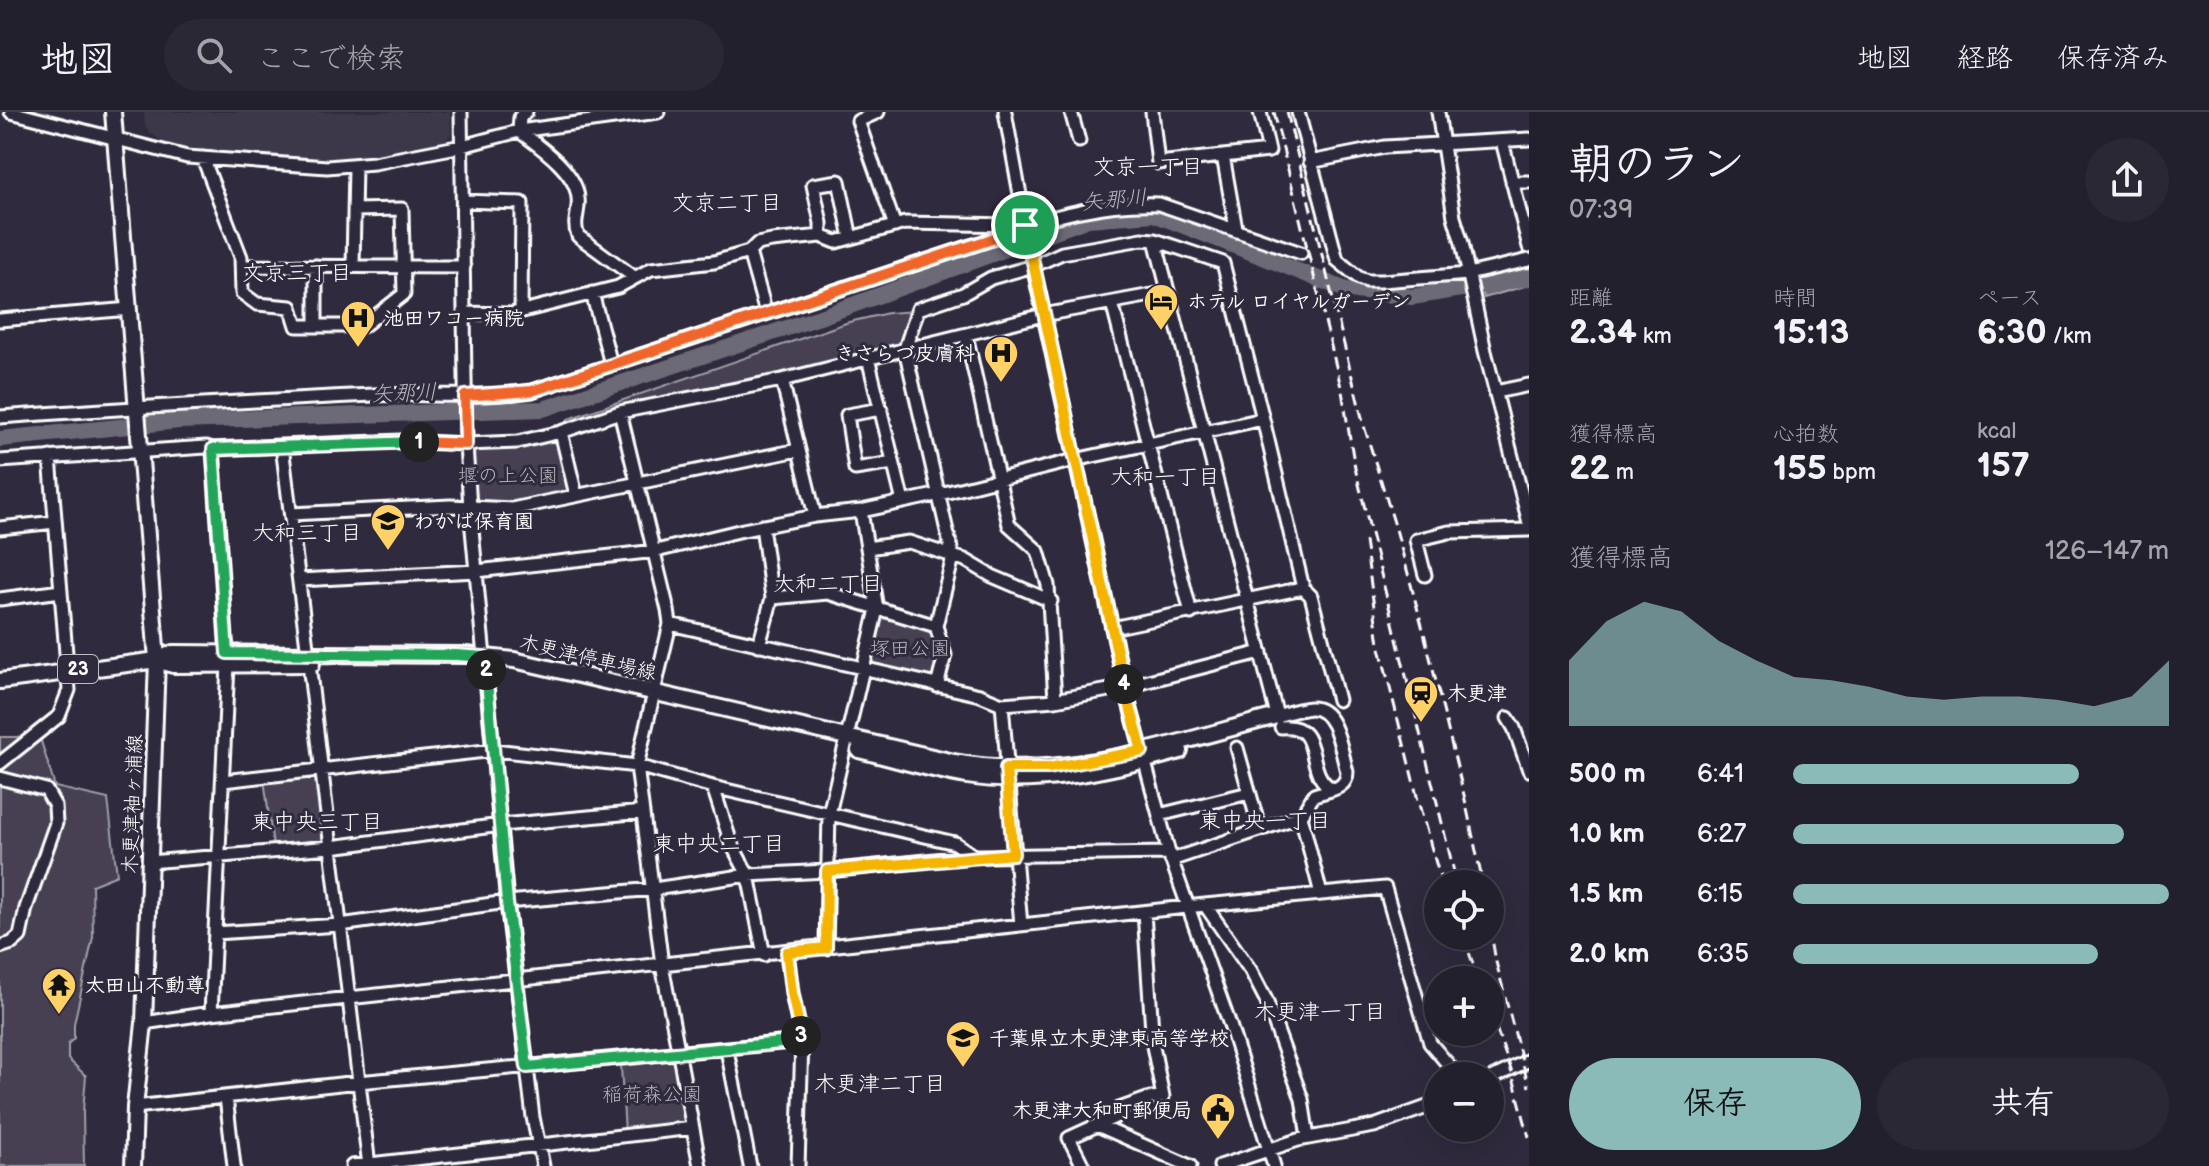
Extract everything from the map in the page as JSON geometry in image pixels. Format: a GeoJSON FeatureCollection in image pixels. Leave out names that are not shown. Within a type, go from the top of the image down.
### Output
{"type":"FeatureCollection","features":[{"type":"Feature","properties":{"kind":"main road"},"geometry":{"type":"LineString","coordinates":[[113,112],[138,409]]}},
{"type":"Feature","properties":{"kind":"main road","name":"木更津袖ヶ浦線"},"geometry":{"type":"LineString","coordinates":[[133,1166],[135,1107],[144,1023],[157,660],[138,409]]}},
{"type":"Feature","properties":{"kind":"main road","name":"木更津停車場線"},"geometry":{"type":"LineString","coordinates":[[157,660],[173,653],[228,659],[456,655],[485,662],[514,660],[844,742],[1007,773],[1143,756],[1279,721]]}},
{"type":"Feature","properties":{"kind":"main road","name":"23"},"geometry":{"type":"LineString","coordinates":[[0,681],[157,660]]}},
{"type":"Feature","properties":{"kind":"street"},"geometry":{"type":"LineString","coordinates":[[11,112],[203,158],[296,166],[355,166],[462,146],[519,131],[652,112]]}},
{"type":"Feature","properties":{"kind":"street"},"geometry":{"type":"LineString","coordinates":[[461,112],[466,444],[470,508],[507,902],[527,1067],[543,1166]]}},
{"type":"Feature","properties":{"kind":"street"},"geometry":{"type":"LineString","coordinates":[[519,131],[520,117],[526,112]]}},
{"type":"Feature","properties":{"kind":"street"},"geometry":{"type":"LineString","coordinates":[[878,112],[858,121],[895,226]]}},
{"type":"Feature","properties":{"kind":"street"},"geometry":{"type":"LineString","coordinates":[[1005,112],[1043,315],[1125,687],[1170,856],[1230,1025],[1274,1166]]}},
{"type":"Feature","properties":{"kind":"street"},"geometry":{"type":"LineString","coordinates":[[1071,112],[1079,141]]}},
{"type":"Feature","properties":{"kind":"street"},"geometry":{"type":"LineString","coordinates":[[1152,112],[1158,163],[1269,151],[1260,112]]}},
{"type":"Feature","properties":{"kind":"street"},"geometry":{"type":"LineString","coordinates":[[1298,112],[1337,260],[1359,278],[1382,281],[1468,274],[1529,260]]}},
{"type":"Feature","properties":{"kind":"street"},"geometry":{"type":"LineString","coordinates":[[1438,112],[1454,217],[1529,523]]}},
{"type":"Feature","properties":{"kind":"street"},"geometry":{"type":"LineString","coordinates":[[519,131],[553,156],[578,194],[574,219],[578,236],[634,277]]}},
{"type":"Feature","properties":{"kind":"street"},"geometry":{"type":"LineString","coordinates":[[1310,162],[1385,147],[1529,139]]}},
{"type":"Feature","properties":{"kind":"street"},"geometry":{"type":"LineString","coordinates":[[1502,141],[1529,247]]}},
{"type":"Feature","properties":{"kind":"street"},"geometry":{"type":"LineString","coordinates":[[1223,156],[1236,229]]}},
{"type":"Feature","properties":{"kind":"street"},"geometry":{"type":"LineString","coordinates":[[203,158],[242,266],[242,293],[257,304],[291,307],[297,326],[363,326],[404,294],[402,209],[354,210]]}},
{"type":"Feature","properties":{"kind":"street"},"geometry":{"type":"LineString","coordinates":[[353,266],[355,166]]}},
{"type":"Feature","properties":{"kind":"street"},"geometry":{"type":"LineString","coordinates":[[821,236],[813,185],[839,181],[851,238]]}},
{"type":"Feature","properties":{"kind":"street"},"geometry":{"type":"LineString","coordinates":[[1512,182],[1529,182]]}},
{"type":"Feature","properties":{"kind":"street"},"geometry":{"type":"LineString","coordinates":[[463,201],[522,203],[521,311]]}},
{"type":"Feature","properties":{"kind":"street"},"geometry":{"type":"LineString","coordinates":[[0,417],[399,394],[465,396],[532,391],[992,239],[1025,225],[1135,203],[1159,204],[1301,253]]}},
{"type":"Feature","properties":{"kind":"street"},"geometry":{"type":"LineString","coordinates":[[464,313],[511,314],[618,287],[651,269],[714,262],[749,252],[757,244],[772,241],[821,236],[836,242],[895,226],[931,222],[1025,225]]}},
{"type":"Feature","properties":{"kind":"street"},"geometry":{"type":"LineString","coordinates":[[937,686],[945,655],[936,626],[953,557],[905,349],[918,309],[963,294],[991,278],[1078,249],[1142,239],[1155,240],[1223,263],[1303,588],[1311,596],[1338,700]]}},
{"type":"Feature","properties":{"kind":"street"},"geometry":{"type":"LineString","coordinates":[[1155,240],[1279,721]]}},
{"type":"Feature","properties":{"kind":"street"},"geometry":{"type":"LineString","coordinates":[[749,252],[766,313]]}},
{"type":"Feature","properties":{"kind":"street"},"geometry":{"type":"LineString","coordinates":[[242,266],[464,267]]}},
{"type":"Feature","properties":{"kind":"street"},"geometry":{"type":"LineString","coordinates":[[316,266],[316,326]]}},
{"type":"Feature","properties":{"kind":"street"},"geometry":{"type":"LineString","coordinates":[[0,461],[141,447],[213,449],[400,441],[466,444],[518,442],[561,432],[620,412],[782,380],[1043,315],[1168,292]]}},
{"type":"Feature","properties":{"kind":"street"},"geometry":{"type":"LineString","coordinates":[[592,293],[611,364]]}},
{"type":"Feature","properties":{"kind":"street"},"geometry":{"type":"LineString","coordinates":[[1112,303],[1191,613]]}},
{"type":"Feature","properties":{"kind":"street"},"geometry":{"type":"LineString","coordinates":[[0,320],[130,309]]}},
{"type":"Feature","properties":{"kind":"street"},"geometry":{"type":"LineString","coordinates":[[966,335],[1009,525],[1038,551],[1051,601],[1055,700]]}},
{"type":"Feature","properties":{"kind":"street"},"geometry":{"type":"LineString","coordinates":[[868,358],[903,502]]}},
{"type":"Feature","properties":{"kind":"street"},"geometry":{"type":"LineString","coordinates":[[782,380],[815,516]]}},
{"type":"Feature","properties":{"kind":"street"},"geometry":{"type":"LineString","coordinates":[[1496,392],[1529,385]]}},
{"type":"Feature","properties":{"kind":"street"},"geometry":{"type":"LineString","coordinates":[[881,409],[847,415],[855,469],[893,463]]}},
{"type":"Feature","properties":{"kind":"street"},"geometry":{"type":"LineString","coordinates":[[620,412],[656,551],[670,624],[637,766],[662,965],[700,1166]]}},
{"type":"Feature","properties":{"kind":"street"},"geometry":{"type":"LineString","coordinates":[[299,580],[477,571],[656,551],[762,526],[861,511],[940,494],[1075,460],[1263,419]]}},
{"type":"Feature","properties":{"kind":"street"},"geometry":{"type":"LineString","coordinates":[[561,432],[576,495]]}},
{"type":"Feature","properties":{"kind":"street"},"geometry":{"type":"LineString","coordinates":[[282,446],[369,1165]]}},
{"type":"Feature","properties":{"kind":"street"},"geometry":{"type":"LineString","coordinates":[[211,1013],[228,659],[213,449]]}},
{"type":"Feature","properties":{"kind":"street"},"geometry":{"type":"LineString","coordinates":[[291,514],[450,506],[512,509],[798,450]]}},
{"type":"Feature","properties":{"kind":"street"},"geometry":{"type":"LineString","coordinates":[[0,763],[59,716],[69,690],[50,457]]}},
{"type":"Feature","properties":{"kind":"street"},"geometry":{"type":"LineString","coordinates":[[826,948],[829,814],[877,609],[861,511]]}},
{"type":"Feature","properties":{"kind":"street"},"geometry":{"type":"LineString","coordinates":[[0,528],[55,522]]}},
{"type":"Feature","properties":{"kind":"street"},"geometry":{"type":"LineString","coordinates":[[759,645],[772,598],[762,526]]}},
{"type":"Feature","properties":{"kind":"street"},"geometry":{"type":"LineString","coordinates":[[1425,575],[1416,540],[1449,532],[1529,530]]}},
{"type":"Feature","properties":{"kind":"street"},"geometry":{"type":"LineString","coordinates":[[867,548],[909,542],[965,560],[992,576],[1051,601]]}},
{"type":"Feature","properties":{"kind":"street"},"geometry":{"type":"LineString","coordinates":[[1112,628],[1303,588]]}},
{"type":"Feature","properties":{"kind":"street"},"geometry":{"type":"LineString","coordinates":[[0,599],[61,591]]}},
{"type":"Feature","properties":{"kind":"street"},"geometry":{"type":"LineString","coordinates":[[772,598],[828,593],[936,626]]}},
{"type":"Feature","properties":{"kind":"street"},"geometry":{"type":"LineString","coordinates":[[670,624],[980,695],[1002,704],[1055,700],[1125,687],[1261,652]]}},
{"type":"Feature","properties":{"kind":"street"},"geometry":{"type":"LineString","coordinates":[[1002,704],[1021,925]]}},
{"type":"Feature","properties":{"kind":"street"},"geometry":{"type":"LineString","coordinates":[[215,933],[340,925],[507,902],[654,889],[748,875],[827,871],[974,856],[1170,856],[1301,816],[1314,795],[1341,787],[1347,780],[1330,718],[1322,710],[1309,708],[1279,721]]}},
{"type":"Feature","properties":{"kind":"street"},"geometry":{"type":"LineString","coordinates":[[1513,717],[1528,768]]}},
{"type":"Feature","properties":{"kind":"street"},"geometry":{"type":"LineString","coordinates":[[1279,721],[1309,737],[1318,777],[1324,785],[1333,789]]}},
{"type":"Feature","properties":{"kind":"street"},"geometry":{"type":"LineString","coordinates":[[1237,748],[1260,830]]}},
{"type":"Feature","properties":{"kind":"street"},"geometry":{"type":"LineString","coordinates":[[223,781],[494,750],[637,766],[713,787],[955,843],[974,856]]}},
{"type":"Feature","properties":{"kind":"street"},"geometry":{"type":"LineString","coordinates":[[0,778],[46,790],[55,806],[56,823],[26,908],[20,936],[0,947]]}},
{"type":"Feature","properties":{"kind":"street"},"geometry":{"type":"LineString","coordinates":[[713,787],[731,843],[748,875],[764,955]]}},
{"type":"Feature","properties":{"kind":"street"},"geometry":{"type":"LineString","coordinates":[[1159,815],[1249,793]]}},
{"type":"Feature","properties":{"kind":"street"},"geometry":{"type":"LineString","coordinates":[[149,862],[331,847],[501,825],[643,812]]}},
{"type":"Feature","properties":{"kind":"street"},"geometry":{"type":"LineString","coordinates":[[1301,816],[1321,894]]}},
{"type":"Feature","properties":{"kind":"street"},"geometry":{"type":"LineString","coordinates":[[144,1023],[211,1013],[1385,888],[1430,1043],[1446,1062]]}},
{"type":"Feature","properties":{"kind":"street"},"geometry":{"type":"LineString","coordinates":[[1205,905],[1251,971],[1266,1000],[1302,1099],[1308,1138]]}},
{"type":"Feature","properties":{"kind":"street"},"geometry":{"type":"LineString","coordinates":[[1083,1166],[1069,1138],[1115,1117],[1119,1109],[1150,1098],[1163,1097],[1153,1046],[1144,912]]}},
{"type":"Feature","properties":{"kind":"street"},"geometry":{"type":"LineString","coordinates":[[787,952],[802,1041],[798,1166]]}},
{"type":"Feature","properties":{"kind":"street"},"geometry":{"type":"LineString","coordinates":[[135,1107],[358,1082],[802,1041]]}},
{"type":"Feature","properties":{"kind":"street"},"geometry":{"type":"LineString","coordinates":[[727,1050],[750,1166]]}},
{"type":"Feature","properties":{"kind":"street"},"geometry":{"type":"LineString","coordinates":[[1504,1072],[1529,1060]]}},
{"type":"Feature","properties":{"kind":"street"},"geometry":{"type":"LineString","coordinates":[[226,1097],[234,1166]]}},
{"type":"Feature","properties":{"kind":"street"},"geometry":{"type":"LineString","coordinates":[[1220,1166],[1268,1148],[1366,1128],[1424,1108]]}},
{"type":"Feature","properties":{"kind":"street"},"geometry":{"type":"LineString","coordinates":[[1097,1125],[1190,1166]]}},
{"type":"Feature","properties":{"kind":"street"},"geometry":{"type":"LineString","coordinates":[[352,1166],[693,1128]]}},
{"type":"Feature","properties":{"kind":"shaded area"},"geometry":{"type":"Polygon","coordinates":[[[144,112],[450,112],[451,134],[445,141],[408,152],[344,162],[318,162],[203,151],[166,144],[149,132],[145,126],[144,112]]]}},
{"type":"Feature","properties":{"kind":"shaded area"},"geometry":{"type":"Polygon","coordinates":[[[1529,263],[1529,285],[1484,298],[1479,277],[1529,263]]]}},
{"type":"Feature","properties":{"kind":"green space"},"geometry":{"type":"Polygon","coordinates":[[[915,311],[902,347],[561,431],[568,419],[849,322],[888,313],[915,311]]]}},
{"type":"Feature","properties":{"kind":"green space","name":"堰の上公園"},"geometry":{"type":"Polygon","coordinates":[[[556,437],[571,491],[511,504],[474,503],[472,449],[556,437]]]}},
{"type":"Feature","properties":{"kind":"green space","name":"塚田公園"},"geometry":{"type":"Polygon","coordinates":[[[879,612],[933,629],[940,655],[933,681],[867,664],[879,612]]]}},
{"type":"Feature","properties":{"kind":"green space"},"geometry":{"type":"Polygon","coordinates":[[[0,737],[27,737],[41,741],[55,787],[108,799],[117,875],[92,885],[93,937],[74,1024],[74,1038],[68,1044],[68,1059],[86,1076],[84,1166],[0,1166],[0,737]]]}},
{"type":"Feature","properties":{"kind":"green space"},"geometry":{"type":"Polygon","coordinates":[[[319,772],[327,842],[273,846],[264,779],[319,772]]]}},
{"type":"Feature","properties":{"kind":"green space","name":"稲荷森公園"},"geometry":{"type":"Polygon","coordinates":[[[675,1060],[687,1125],[625,1133],[621,1066],[675,1060]]]}},
{"type":"Feature","properties":{"kind":"waterway","name":"矢那川"},"geometry":{"type":"LineString","coordinates":[[0,439],[179,421],[543,409],[820,317],[1088,219],[1154,214],[1346,290],[1412,297],[1529,278]]}},
{"type":"Feature","properties":{"kind":"railway"},"geometry":{"type":"LineString","coordinates":[[1274,112],[1342,391],[1355,468],[1454,870]]}},
{"type":"Feature","properties":{"kind":"railway"},"geometry":{"type":"LineString","coordinates":[[1287,112],[1364,426],[1424,633],[1480,870]]}},
{"type":"Feature","properties":{"kind":"railway"},"geometry":{"type":"LineString","coordinates":[[1365,541],[1379,644],[1438,870]]}},
{"type":"Feature","properties":{"kind":"railway"},"geometry":{"type":"LineString","coordinates":[[1468,950],[1474,966]]}},
{"type":"Feature","properties":{"kind":"railway"},"geometry":{"type":"LineString","coordinates":[[1494,950],[1529,1087]]}},
{"type":"Feature","properties":{"kind":"railway"},"geometry":{"type":"LineString","coordinates":[[1502,1046],[1529,1137]]}},
{"type":"Feature","properties":{"kind":"place","name":"ホテル ロイヤルガーデン"},"geometry":{"type":"Point","coordinates":[1161,332]}},
{"type":"Feature","properties":{"kind":"place","name":"池田ワコー病院"},"geometry":{"type":"Point","coordinates":[358,349]}},
{"type":"Feature","properties":{"kind":"place","name":"きさらづ皮膚科"},"geometry":{"type":"Point","coordinates":[1001,384]}},
{"type":"Feature","properties":{"kind":"place","name":"わかば保育園"},"geometry":{"type":"Point","coordinates":[388,552]}},
{"type":"Feature","properties":{"kind":"place","name":"木更津"},"geometry":{"type":"Point","coordinates":[1421,724]}},
{"type":"Feature","properties":{"kind":"place","name":"太田山不動尊"},"geometry":{"type":"Point","coordinates":[59,1016]}},
{"type":"Feature","properties":{"kind":"place","name":"千葉県立木更津東高等学校"},"geometry":{"type":"Point","coordinates":[963,1069]}},
{"type":"Feature","properties":{"kind":"place","name":"木更津大和町郵便局"},"geometry":{"type":"Point","coordinates":[1218,1141]}},
{"type":"Feature","properties":{"kind":"district","name":"文京一丁目"},"geometry":{"type":"Point","coordinates":[1148,166]}},
{"type":"Feature","properties":{"kind":"district","name":"文京二丁目"},"geometry":{"type":"Point","coordinates":[727,202]}},
{"type":"Feature","properties":{"kind":"district","name":"文京三丁目"},"geometry":{"type":"Point","coordinates":[297,272]}},
{"type":"Feature","properties":{"kind":"district","name":"大和一丁目"},"geometry":{"type":"Point","coordinates":[1165,476]}},
{"type":"Feature","properties":{"kind":"district","name":"大和三丁目"},"geometry":{"type":"Point","coordinates":[307,532]}},
{"type":"Feature","properties":{"kind":"district","name":"大和二丁目"},"geometry":{"type":"Point","coordinates":[828,583]}},
{"type":"Feature","properties":{"kind":"district","name":"東中央一丁目"},"geometry":{"type":"Point","coordinates":[1265,820]}},
{"type":"Feature","properties":{"kind":"district","name":"東中央三丁目"},"geometry":{"type":"Point","coordinates":[317,821]}},
{"type":"Feature","properties":{"kind":"district","name":"東中央二丁目"},"geometry":{"type":"Point","coordinates":[719,843]}},
{"type":"Feature","properties":{"kind":"district","name":"木更津一丁目"},"geometry":{"type":"Point","coordinates":[1320,1011]}},
{"type":"Feature","properties":{"kind":"district","name":"木更津二丁目"},"geometry":{"type":"Point","coordinates":[880,1083]}},
{"type":"Feature","properties":{"kind":"route"},"geometry":{"type":"LineString","coordinates":[[1025,225],[1125,687],[1142,751],[1049,768],[1006,768],[1013,854],[827,871],[826,948],[787,952],[802,1041],[527,1067],[507,902],[484,657],[227,653],[213,449],[400,441],[466,444],[465,396],[532,391],[992,239],[1025,225]]}}]}
